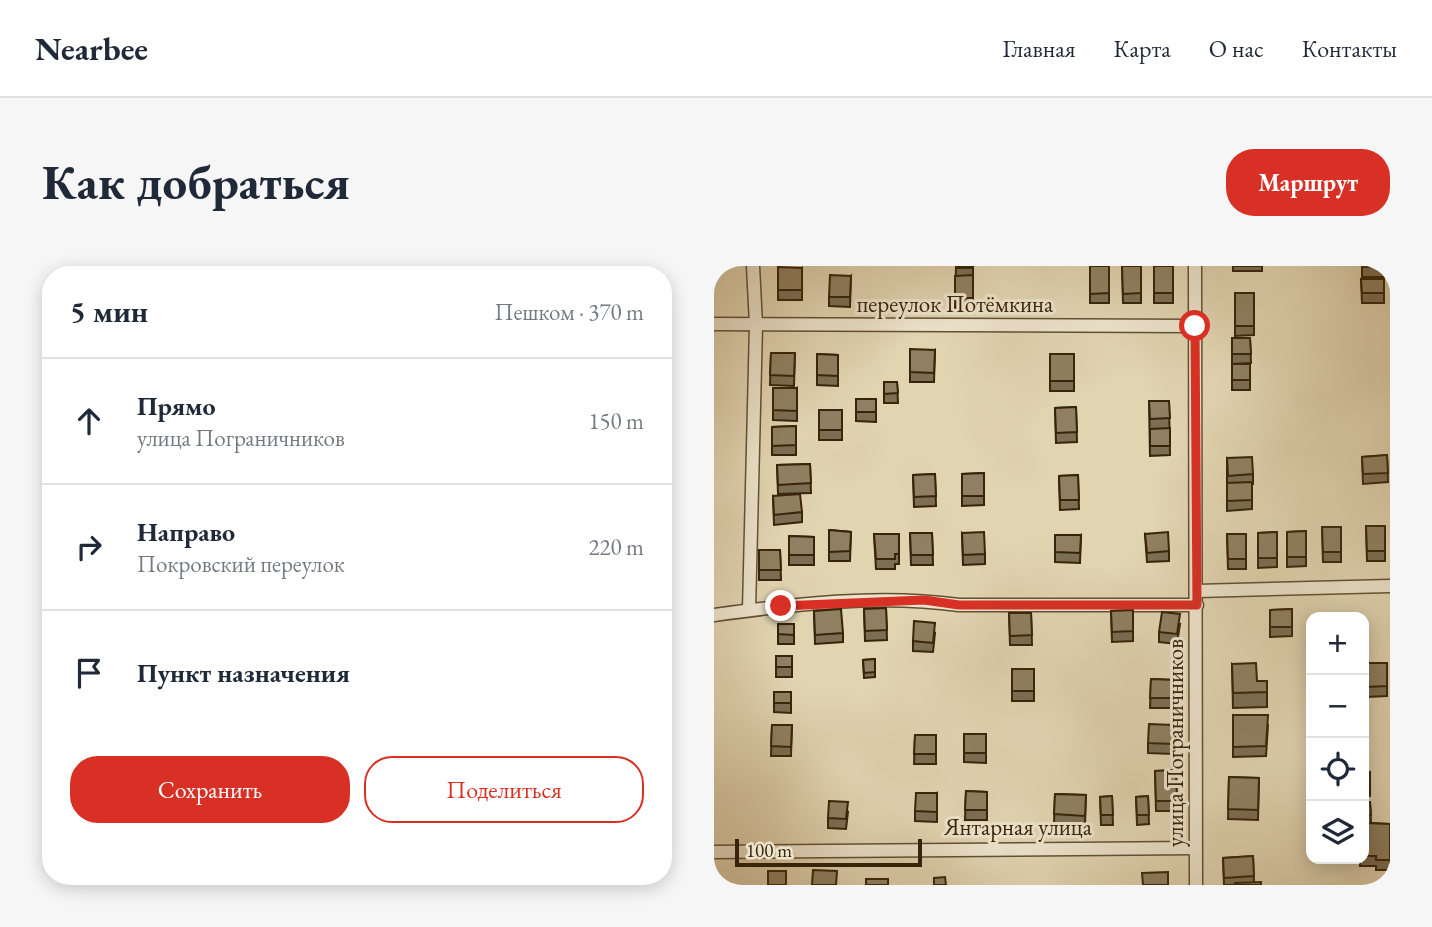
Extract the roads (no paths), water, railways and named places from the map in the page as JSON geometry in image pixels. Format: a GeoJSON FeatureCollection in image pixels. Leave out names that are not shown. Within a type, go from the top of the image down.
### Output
{"type":"FeatureCollection","features":[{"type":"Feature","properties":{"kind":"street"},"geometry":{"type":"LineString","coordinates":[[749,610],[756,325],[753,266]]}},
{"type":"Feature","properties":{"kind":"street","name":"улица Пограничников"},"geometry":{"type":"LineString","coordinates":[[1195,266],[1196,885]]}},
{"type":"Feature","properties":{"kind":"street","name":"переулок Потёмкина"},"geometry":{"type":"LineString","coordinates":[[714,324],[1195,326]]}},
{"type":"Feature","properties":{"kind":"street"},"geometry":{"type":"LineString","coordinates":[[1196,591],[1390,586]]}},
{"type":"Feature","properties":{"kind":"street"},"geometry":{"type":"LineString","coordinates":[[714,615],[781,606],[924,600],[959,605],[1197,605]]}},
{"type":"Feature","properties":{"kind":"street","name":"Янтарная улица"},"geometry":{"type":"LineString","coordinates":[[714,852],[1195,848]]}}]}
